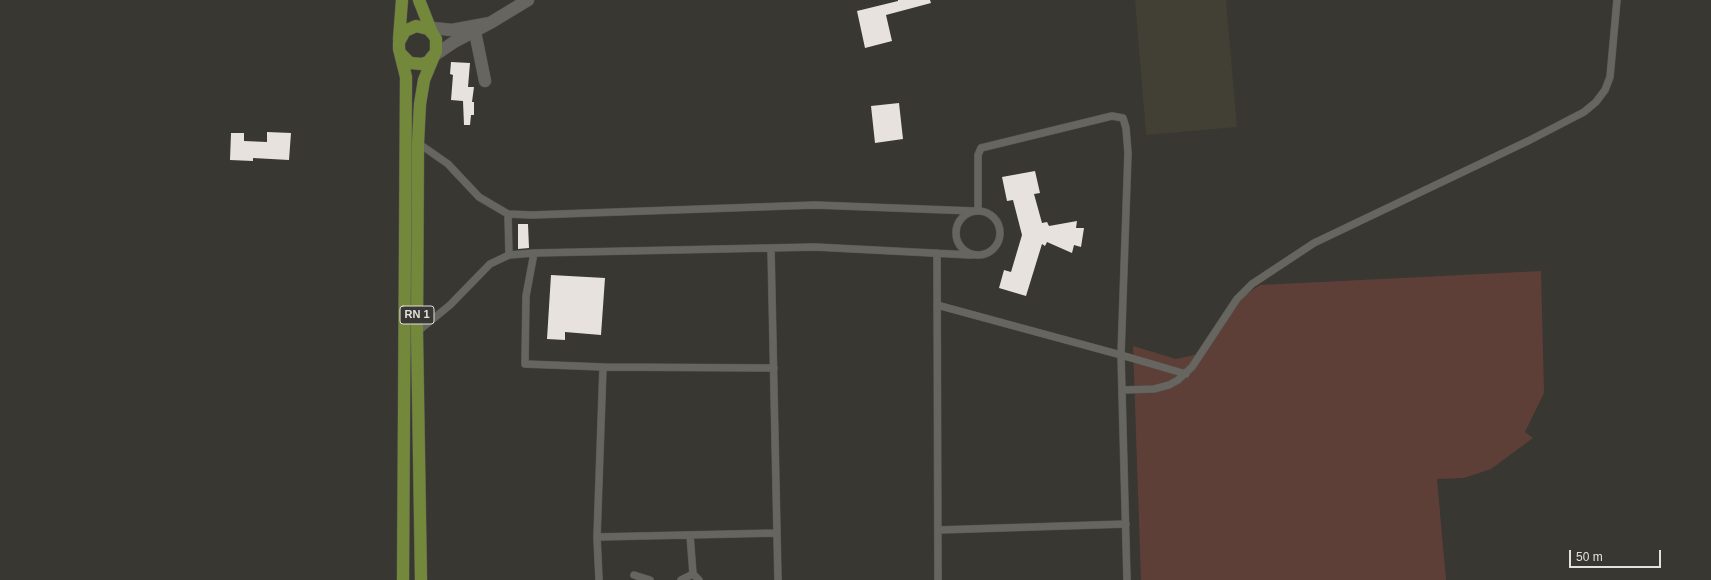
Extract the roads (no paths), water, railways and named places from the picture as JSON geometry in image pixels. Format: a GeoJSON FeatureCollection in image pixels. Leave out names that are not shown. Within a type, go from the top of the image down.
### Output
{"type":"FeatureCollection","features":[{"type":"Feature","properties":{"kind":"main road"},"geometry":{"type":"LineString","coordinates":[[402,0],[399,42],[401,54],[410,63],[416,64],[428,62],[434,55],[436,39],[428,29],[419,0]]}},
{"type":"Feature","properties":{"kind":"main road"},"geometry":{"type":"LineString","coordinates":[[399,42],[405,31],[410,28],[428,29]]}},
{"type":"Feature","properties":{"kind":"main road","name":"RN 1"},"geometry":{"type":"LineString","coordinates":[[401,54],[406,77],[403,580]]}},
{"type":"Feature","properties":{"kind":"main road","name":"RN 1"},"geometry":{"type":"LineString","coordinates":[[421,580],[417,332],[418,143],[420,104],[424,80],[434,55]]}},
{"type":"Feature","properties":{"kind":"street"},"geometry":{"type":"LineString","coordinates":[[434,55],[475,29],[490,23],[528,0]]}},
{"type":"Feature","properties":{"kind":"street"},"geometry":{"type":"LineString","coordinates":[[428,29],[475,29]]}},
{"type":"Feature","properties":{"kind":"street"},"geometry":{"type":"LineString","coordinates":[[475,29],[485,81]]}},
{"type":"Feature","properties":{"kind":"lane"},"geometry":{"type":"LineString","coordinates":[[1122,390],[1154,389],[1169,385],[1186,374],[1198,359],[1238,299],[1252,284],[1314,243],[1530,140],[1584,112],[1596,102],[1605,90],[1610,77],[1617,0]]}},
{"type":"Feature","properties":{"kind":"lane"},"geometry":{"type":"LineString","coordinates":[[976,211],[978,155],[981,148],[1112,116],[1123,118],[1126,128],[1128,153],[1121,355],[1127,580]]}},
{"type":"Feature","properties":{"kind":"lane"},"geometry":{"type":"LineString","coordinates":[[417,332],[450,305],[490,264],[509,255],[534,253],[815,247],[978,256],[985,254],[996,246],[999,240],[999,225],[996,219],[991,214],[976,211],[815,205],[532,215],[508,214],[479,198],[448,164],[418,143]]}},
{"type":"Feature","properties":{"kind":"lane"},"geometry":{"type":"LineString","coordinates":[[972,255],[965,252],[959,246],[956,240],[955,232],[961,218],[966,213],[976,211]]}},
{"type":"Feature","properties":{"kind":"lane"},"geometry":{"type":"LineString","coordinates":[[508,214],[509,255]]}},
{"type":"Feature","properties":{"kind":"lane"},"geometry":{"type":"LineString","coordinates":[[771,249],[778,580]]}},
{"type":"Feature","properties":{"kind":"lane"},"geometry":{"type":"LineString","coordinates":[[534,253],[526,296],[525,364],[604,367],[774,368]]}},
{"type":"Feature","properties":{"kind":"lane"},"geometry":{"type":"LineString","coordinates":[[937,253],[938,580]]}},
{"type":"Feature","properties":{"kind":"lane"},"geometry":{"type":"LineString","coordinates":[[937,306],[1121,355],[1186,374]]}},
{"type":"Feature","properties":{"kind":"lane"},"geometry":{"type":"LineString","coordinates":[[599,580],[597,537],[604,367]]}},
{"type":"Feature","properties":{"kind":"lane"},"geometry":{"type":"LineString","coordinates":[[938,530],[1126,524]]}},
{"type":"Feature","properties":{"kind":"lane"},"geometry":{"type":"LineString","coordinates":[[597,537],[777,533]]}},
{"type":"Feature","properties":{"kind":"lane"},"geometry":{"type":"LineString","coordinates":[[690,535],[693,574],[699,580]]}},
{"type":"Feature","properties":{"kind":"lane"},"geometry":{"type":"LineString","coordinates":[[681,580],[693,574]]}},
{"type":"Feature","properties":{"kind":"lane"},"geometry":{"type":"LineString","coordinates":[[634,575],[650,580]]}}]}
